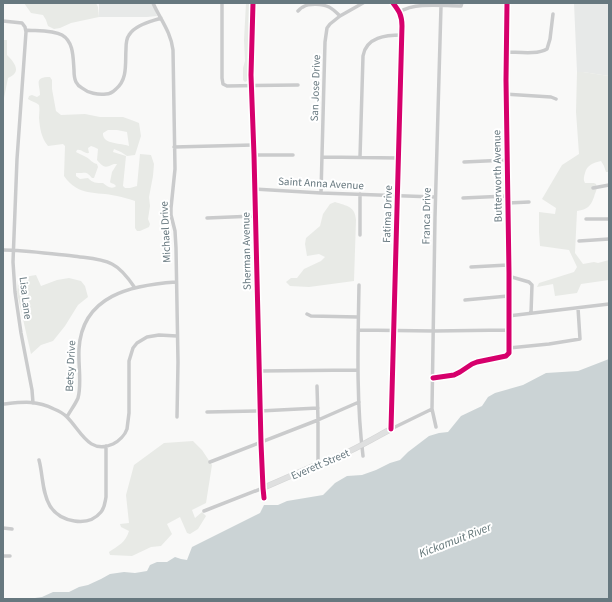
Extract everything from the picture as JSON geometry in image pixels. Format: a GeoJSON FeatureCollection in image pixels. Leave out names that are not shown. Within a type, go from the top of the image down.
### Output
{"type":"FeatureCollection","features":[{"type":"Feature","properties":{"kind":"street","name":"Michael Drive"},"geometry":{"type":"LineString","coordinates":[[153,3],[169,34],[173,50],[175,169],[171,208],[175,231],[177,417]]}},
{"type":"Feature","properties":{"kind":"street"},"geometry":{"type":"LineString","coordinates":[[222,3],[223,84],[227,86],[298,86]]}},
{"type":"Feature","properties":{"kind":"street","name":"Sherman Avenue"},"geometry":{"type":"LineString","coordinates":[[253,3],[251,86],[254,155],[258,371],[264,498]]}},
{"type":"Feature","properties":{"kind":"street","name":"San Jose Drive"},"geometry":{"type":"LineString","coordinates":[[321,193],[326,28],[334,20],[363,3]]}},
{"type":"Feature","properties":{"kind":"street","name":"Fatima Drive"},"geometry":{"type":"LineString","coordinates":[[391,429],[402,35],[402,20],[393,3]]}},
{"type":"Feature","properties":{"kind":"street"},"geometry":{"type":"LineString","coordinates":[[399,12],[418,6],[461,6],[462,3]]}},
{"type":"Feature","properties":{"kind":"street","name":"Butterworth Avenue"},"geometry":{"type":"LineString","coordinates":[[507,3],[506,94],[509,348]]}},
{"type":"Feature","properties":{"kind":"street"},"geometry":{"type":"LineString","coordinates":[[298,11],[302,7],[310,5],[325,6],[331,8],[340,16]]}},
{"type":"Feature","properties":{"kind":"street","name":"Franca Drive"},"geometry":{"type":"LineString","coordinates":[[436,427],[432,409],[435,197],[441,6]]}},
{"type":"Feature","properties":{"kind":"street"},"geometry":{"type":"LineString","coordinates":[[506,52],[531,52],[544,51],[547,49],[550,39],[553,14]]}},
{"type":"Feature","properties":{"kind":"street"},"geometry":{"type":"LineString","coordinates":[[3,21],[22,23],[26,30],[60,33],[66,37],[72,49],[74,77],[76,83],[84,90],[91,93],[105,94],[113,92],[124,80],[126,42],[128,35],[138,26],[161,18]]}},
{"type":"Feature","properties":{"kind":"street","name":"Lisa Lane"},"geometry":{"type":"LineString","coordinates":[[26,30],[17,159],[13,276],[33,402]]}},
{"type":"Feature","properties":{"kind":"street"},"geometry":{"type":"LineString","coordinates":[[360,157],[364,50],[370,43],[380,38],[391,35],[402,35]]}},
{"type":"Feature","properties":{"kind":"street"},"geometry":{"type":"LineString","coordinates":[[506,94],[551,97],[556,99]]}},
{"type":"Feature","properties":{"kind":"street"},"geometry":{"type":"LineString","coordinates":[[174,147],[253,145]]}},
{"type":"Feature","properties":{"kind":"street"},"geometry":{"type":"LineString","coordinates":[[254,155],[293,155]]}},
{"type":"Feature","properties":{"kind":"street"},"geometry":{"type":"LineString","coordinates":[[322,157],[399,158]]}},
{"type":"Feature","properties":{"kind":"street"},"geometry":{"type":"LineString","coordinates":[[464,162],[507,160]]}},
{"type":"Feature","properties":{"kind":"street"},"geometry":{"type":"LineString","coordinates":[[593,188],[609,185]]}},
{"type":"Feature","properties":{"kind":"street","name":"Saint Anna Avenue"},"geometry":{"type":"LineString","coordinates":[[254,189],[435,197]]}},
{"type":"Feature","properties":{"kind":"street"},"geometry":{"type":"LineString","coordinates":[[360,194],[360,235]]}},
{"type":"Feature","properties":{"kind":"street"},"geometry":{"type":"LineString","coordinates":[[463,198],[507,196]]}},
{"type":"Feature","properties":{"kind":"street"},"geometry":{"type":"LineString","coordinates":[[507,203],[529,202]]}},
{"type":"Feature","properties":{"kind":"street"},"geometry":{"type":"LineString","coordinates":[[207,218],[255,216]]}},
{"type":"Feature","properties":{"kind":"street"},"geometry":{"type":"LineString","coordinates":[[586,219],[609,218]]}},
{"type":"Feature","properties":{"kind":"street"},"geometry":{"type":"LineString","coordinates":[[579,241],[609,239]]}},
{"type":"Feature","properties":{"kind":"street"},"geometry":{"type":"LineString","coordinates":[[3,250],[104,261],[121,270],[135,288]]}},
{"type":"Feature","properties":{"kind":"street"},"geometry":{"type":"LineString","coordinates":[[471,267],[508,265]]}},
{"type":"Feature","properties":{"kind":"street"},"geometry":{"type":"LineString","coordinates":[[508,276],[532,285],[531,313]]}},
{"type":"Feature","properties":{"kind":"street","name":"Betsy Drive"},"geometry":{"type":"LineString","coordinates":[[67,417],[78,397],[80,339],[88,318],[106,301],[121,293],[135,288],[176,282]]}},
{"type":"Feature","properties":{"kind":"street"},"geometry":{"type":"LineString","coordinates":[[358,285],[358,370],[363,456]]}},
{"type":"Feature","properties":{"kind":"street"},"geometry":{"type":"LineString","coordinates":[[465,300],[508,296]]}},
{"type":"Feature","properties":{"kind":"street"},"geometry":{"type":"LineString","coordinates":[[508,316],[609,304]]}},
{"type":"Feature","properties":{"kind":"street"},"geometry":{"type":"LineString","coordinates":[[433,378],[454,375],[477,362],[506,356],[509,348],[580,339],[578,308]]}},
{"type":"Feature","properties":{"kind":"street"},"geometry":{"type":"LineString","coordinates":[[306,314],[311,316],[358,317]]}},
{"type":"Feature","properties":{"kind":"street"},"geometry":{"type":"LineString","coordinates":[[358,330],[508,330]]}},
{"type":"Feature","properties":{"kind":"street"},"geometry":{"type":"LineString","coordinates":[[3,404],[33,402],[53,408],[67,417],[90,443],[98,446],[106,446],[116,443],[127,431],[129,413],[129,361],[133,348],[136,344],[147,337],[160,335],[177,336]]}},
{"type":"Feature","properties":{"kind":"street"},"geometry":{"type":"LineString","coordinates":[[258,371],[358,370]]}},
{"type":"Feature","properties":{"kind":"street"},"geometry":{"type":"LineString","coordinates":[[317,386],[318,464]]}},
{"type":"Feature","properties":{"kind":"street"},"geometry":{"type":"LineString","coordinates":[[210,462],[261,443],[359,402]]}},
{"type":"Feature","properties":{"kind":"street"},"geometry":{"type":"LineString","coordinates":[[207,412],[318,408]]}},
{"type":"Feature","properties":{"kind":"street","name":"Everett Street"},"geometry":{"type":"LineString","coordinates":[[204,511],[263,488],[362,445],[432,409]]}},
{"type":"Feature","properties":{"kind":"street"},"geometry":{"type":"LineString","coordinates":[[39,460],[45,493],[52,509],[58,515],[69,520],[86,520],[98,515],[105,505],[106,446]]}},
{"type":"Feature","properties":{"kind":"street"},"geometry":{"type":"LineString","coordinates":[[3,528],[12,529]]}},
{"type":"Feature","properties":{"kind":"street"},"geometry":{"type":"LineString","coordinates":[[3,556],[10,556]]}},
{"type":"Feature","properties":{"kind":"shaded area"},"geometry":{"type":"Polygon","coordinates":[[[24,3],[96,3],[99,17],[71,23],[54,29],[48,26],[43,15],[31,13],[24,3]]]}},
{"type":"Feature","properties":{"kind":"shaded area"},"geometry":{"type":"Polygon","coordinates":[[[99,3],[153,3],[157,16],[99,17],[99,3]]]}},
{"type":"Feature","properties":{"kind":"shaded area"},"geometry":{"type":"Polygon","coordinates":[[[246,3],[251,3],[249,65],[247,81],[245,82],[243,80],[243,68],[245,61],[244,40],[246,3]]]}},
{"type":"Feature","properties":{"kind":"shaded area"},"geometry":{"type":"Polygon","coordinates":[[[574,3],[609,3],[609,76],[577,72],[574,3]]]}},
{"type":"Feature","properties":{"kind":"shaded area"},"geometry":{"type":"Polygon","coordinates":[[[3,40],[7,40],[7,55],[15,64],[16,70],[12,76],[8,78],[3,103],[3,40]]]}},
{"type":"Feature","properties":{"kind":"shaded area"},"geometry":{"type":"Polygon","coordinates":[[[577,72],[609,76],[609,172],[606,172],[601,161],[591,165],[586,170],[584,178],[585,183],[596,184],[597,189],[590,205],[577,211],[575,253],[583,264],[594,262],[598,263],[609,260],[609,280],[581,284],[577,293],[555,296],[553,284],[537,287],[539,283],[574,272],[577,267],[569,250],[540,246],[539,212],[555,214],[556,208],[542,199],[562,165],[579,154],[576,112],[577,72]]]}},
{"type":"Feature","properties":{"kind":"shaded area"},"geometry":{"type":"Polygon","coordinates":[[[50,77],[52,80],[56,111],[61,115],[85,114],[100,117],[123,117],[139,123],[141,136],[135,155],[127,156],[114,149],[113,152],[126,156],[123,186],[125,188],[137,186],[140,154],[151,155],[154,164],[149,197],[149,227],[140,231],[137,231],[135,228],[135,201],[119,196],[82,190],[70,183],[64,176],[65,146],[63,144],[48,146],[40,129],[39,105],[28,99],[29,96],[32,95],[37,97],[40,95],[39,80],[50,77]],[[108,130],[103,133],[106,140],[129,146],[127,132],[108,130]],[[91,146],[88,148],[89,153],[80,150],[77,150],[76,152],[97,164],[98,167],[94,178],[86,173],[76,173],[76,176],[80,179],[88,178],[91,181],[103,183],[113,188],[115,187],[116,186],[114,184],[110,182],[112,172],[117,164],[107,167],[103,166],[97,160],[98,149],[91,146]]]}},
{"type":"Feature","properties":{"kind":"shaded area"},"geometry":{"type":"Polygon","coordinates":[[[335,202],[350,207],[355,215],[354,281],[309,287],[290,286],[286,282],[291,278],[297,278],[304,269],[321,261],[325,257],[319,254],[307,256],[305,244],[306,238],[320,226],[323,214],[330,204],[335,202]]]}},
{"type":"Feature","properties":{"kind":"shaded area"},"geometry":{"type":"Polygon","coordinates":[[[36,275],[41,286],[57,280],[69,278],[81,281],[85,286],[88,297],[78,305],[65,326],[53,341],[41,345],[31,354],[17,293],[18,280],[36,275]]]}},
{"type":"Feature","properties":{"kind":"shaded area"},"geometry":{"type":"Polygon","coordinates":[[[193,441],[202,450],[212,465],[206,503],[192,510],[195,518],[202,512],[206,516],[198,529],[190,534],[187,533],[180,517],[167,524],[172,534],[161,546],[151,547],[132,556],[110,555],[109,552],[124,541],[128,535],[129,531],[121,527],[120,524],[129,523],[126,495],[134,465],[164,443],[193,441]]]}},
{"type":"Feature","properties":{"kind":"water","name":"Kickamuit River"},"geometry":{"type":"Polygon","coordinates":[[[609,359],[609,599],[28,599],[42,597],[53,592],[69,592],[79,587],[88,585],[110,574],[147,571],[150,565],[157,562],[167,562],[175,557],[187,560],[192,547],[260,513],[264,505],[278,505],[287,501],[323,495],[335,483],[347,476],[362,475],[400,460],[429,436],[448,432],[461,416],[482,406],[488,397],[495,393],[523,385],[546,373],[578,371],[609,359]]]}},
{"type":"Feature","properties":{"kind":"cycle path"},"geometry":{"type":"LineString","coordinates":[[253,3],[251,75],[261,443],[264,498]]}},
{"type":"Feature","properties":{"kind":"cycle path"},"geometry":{"type":"LineString","coordinates":[[391,429],[402,26],[400,13],[393,3]]}},
{"type":"Feature","properties":{"kind":"cycle path"},"geometry":{"type":"LineString","coordinates":[[433,378],[454,375],[472,364],[506,356],[509,353],[506,80],[507,3]]}}]}
